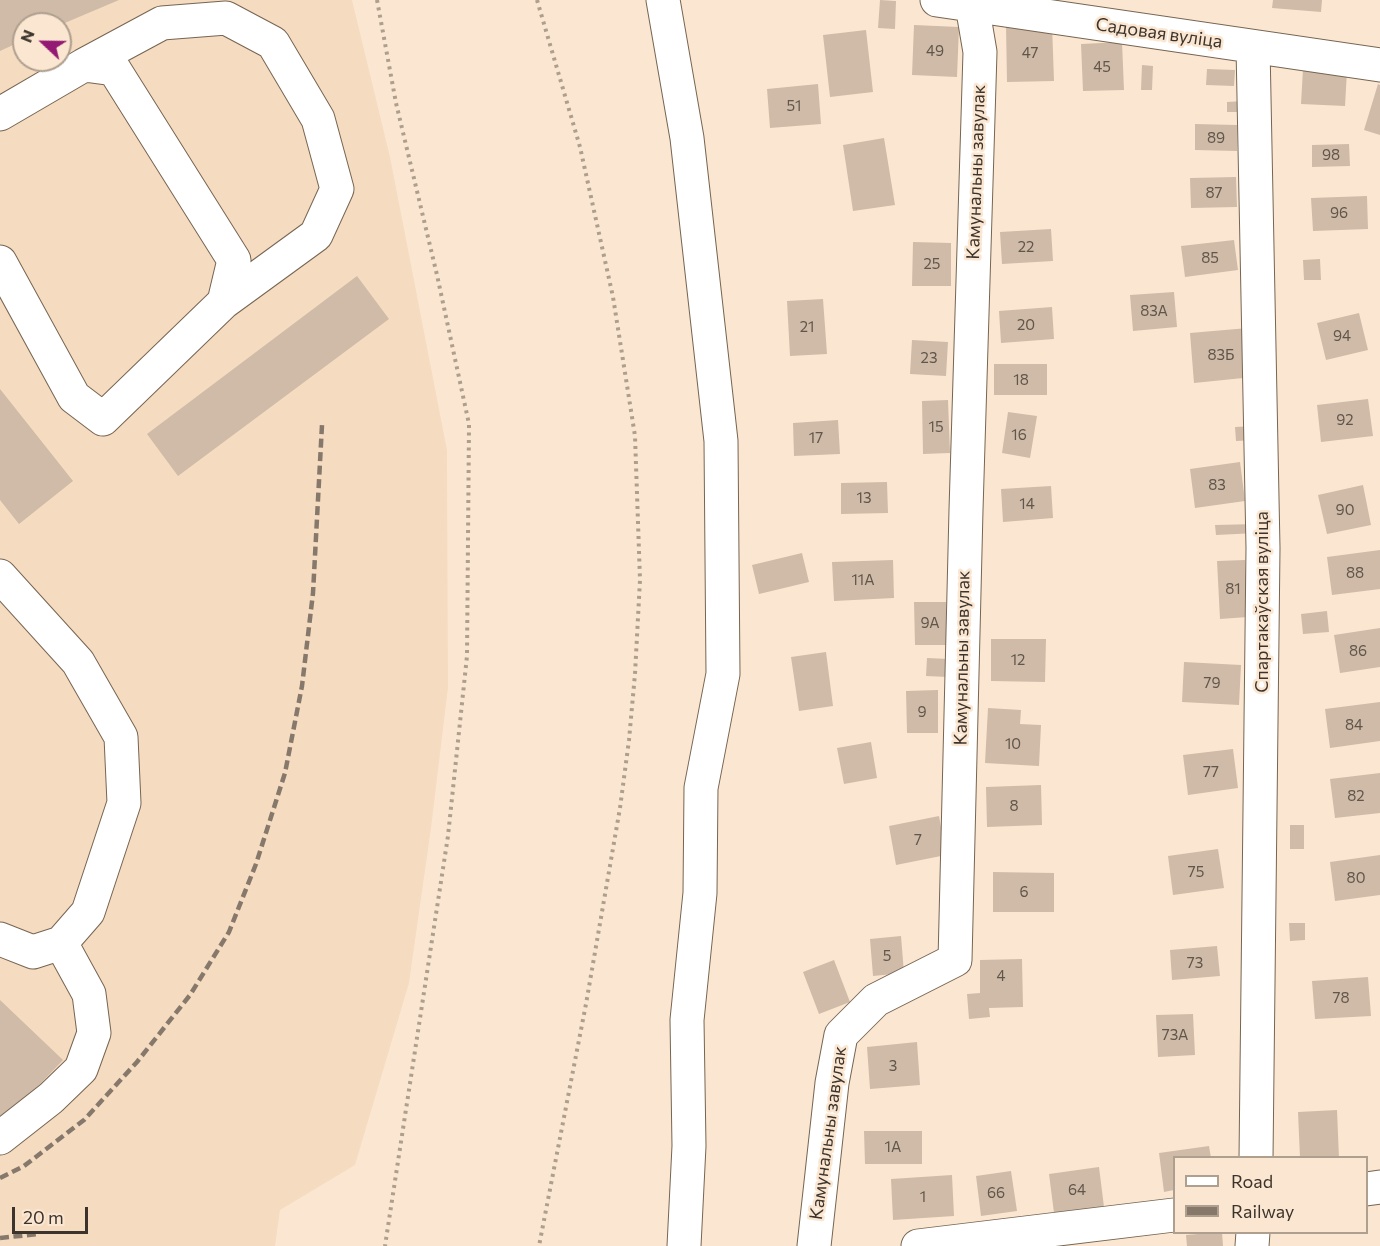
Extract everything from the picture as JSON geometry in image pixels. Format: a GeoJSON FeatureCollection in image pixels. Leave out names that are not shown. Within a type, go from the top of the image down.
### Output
{"type":"FeatureCollection","features":[{"type":"Feature","properties":{"kind":"street"},"geometry":{"type":"LineString","coordinates":[[663,0],[687,138],[721,441],[723,674],[701,788],[700,893],[687,1020],[689,1146],[684,1246]]}},
{"type":"Feature","properties":{"kind":"street","name":"Садовая вуліца"},"geometry":{"type":"LineString","coordinates":[[937,0],[1380,66]]}},
{"type":"Feature","properties":{"kind":"street","name":"Камунальны завулак"},"geometry":{"type":"LineString","coordinates":[[814,1246],[832,1083],[841,1035],[876,1000],[955,960],[980,52],[972,5]]}},
{"type":"Feature","properties":{"kind":"street"},"geometry":{"type":"LineString","coordinates":[[0,114],[162,23],[226,18],[273,43],[318,119],[337,189],[315,235],[224,302],[103,419],[74,397],[0,262]]}},
{"type":"Feature","properties":{"kind":"street","name":"Спартакаўская вуліца"},"geometry":{"type":"LineString","coordinates":[[1253,47],[1263,548],[1257,1156]]}},
{"type":"Feature","properties":{"kind":"street"},"geometry":{"type":"LineString","coordinates":[[84,65],[114,69],[234,260],[224,302]]}},
{"type":"Feature","properties":{"kind":"street"},"geometry":{"type":"LineString","coordinates":[[0,576],[78,662],[121,737],[124,803],[88,912],[60,943],[33,952],[0,939]]}},
{"type":"Feature","properties":{"kind":"street"},"geometry":{"type":"LineString","coordinates":[[0,1138],[51,1098],[81,1069],[94,1033],[90,994],[60,943]]}},
{"type":"Feature","properties":{"kind":"street"},"geometry":{"type":"LineString","coordinates":[[918,1246],[1173,1215]]}},
{"type":"Feature","properties":{"kind":"path"},"geometry":{"type":"LineString","coordinates":[[377,0],[396,103],[437,274],[469,424],[467,656],[448,836],[386,1246]]}},
{"type":"Feature","properties":{"kind":"path"},"geometry":{"type":"LineString","coordinates":[[537,0],[580,147],[613,297],[635,436],[640,580],[634,685],[620,808],[588,992],[539,1246]]}},
{"type":"Feature","properties":{"kind":"shaded area"},"geometry":{"type":"Polygon","coordinates":[[[0,0],[352,0],[390,157],[447,450],[448,688],[409,983],[355,1165],[280,1210],[275,1246],[0,1246],[0,0]]]}},
{"type":"Feature","properties":{"kind":"building"},"geometry":{"type":"Polygon","coordinates":[[[0,0],[119,0],[72,20],[72,12],[12,12],[12,46],[0,51],[0,0]]]}},
{"type":"Feature","properties":{"kind":"building"},"geometry":{"type":"Polygon","coordinates":[[[880,0],[896,1],[895,29],[878,28],[880,0]]]}},
{"type":"Feature","properties":{"kind":"building"},"geometry":{"type":"Polygon","coordinates":[[[1273,0],[1322,0],[1321,12],[1272,8],[1273,0]]]}},
{"type":"Feature","properties":{"kind":"building"},"geometry":{"type":"Polygon","coordinates":[[[1052,24],[1054,81],[1007,82],[1006,25],[1052,24]]]}},
{"type":"Feature","properties":{"kind":"building"},"geometry":{"type":"Polygon","coordinates":[[[914,25],[959,27],[957,77],[912,75],[914,25]]]}},
{"type":"Feature","properties":{"kind":"building"},"geometry":{"type":"Polygon","coordinates":[[[866,30],[873,92],[830,97],[823,35],[866,30]]]}},
{"type":"Feature","properties":{"kind":"building"},"geometry":{"type":"Polygon","coordinates":[[[1122,42],[1124,90],[1083,91],[1081,44],[1122,42]]]}},
{"type":"Feature","properties":{"kind":"building"},"geometry":{"type":"Polygon","coordinates":[[[1142,65],[1153,66],[1152,90],[1141,90],[1142,65]]]}},
{"type":"Feature","properties":{"kind":"building"},"geometry":{"type":"Polygon","coordinates":[[[1207,69],[1235,70],[1234,86],[1206,85],[1207,69]]]}},
{"type":"Feature","properties":{"kind":"building"},"geometry":{"type":"Polygon","coordinates":[[[1303,69],[1347,71],[1345,106],[1301,104],[1303,69]]]}},
{"type":"Feature","properties":{"kind":"building"},"geometry":{"type":"Polygon","coordinates":[[[818,84],[821,124],[770,128],[767,89],[818,84]]]}},
{"type":"Feature","properties":{"kind":"building"},"geometry":{"type":"Polygon","coordinates":[[[1378,84],[1380,85],[1380,135],[1364,130],[1378,84]]]}},
{"type":"Feature","properties":{"kind":"building"},"geometry":{"type":"Polygon","coordinates":[[[1244,101],[1243,112],[1227,112],[1227,102],[1244,101]]]}},
{"type":"Feature","properties":{"kind":"building"},"geometry":{"type":"Polygon","coordinates":[[[1195,124],[1237,125],[1237,151],[1195,150],[1195,124]]]}},
{"type":"Feature","properties":{"kind":"building"},"geometry":{"type":"Polygon","coordinates":[[[884,138],[895,205],[853,211],[843,145],[884,138]]]}},
{"type":"Feature","properties":{"kind":"building"},"geometry":{"type":"Polygon","coordinates":[[[1349,144],[1350,166],[1312,167],[1312,145],[1349,144]]]}},
{"type":"Feature","properties":{"kind":"building"},"geometry":{"type":"Polygon","coordinates":[[[1236,177],[1237,207],[1191,208],[1190,178],[1236,177]]]}},
{"type":"Feature","properties":{"kind":"building"},"geometry":{"type":"Polygon","coordinates":[[[1367,196],[1368,229],[1313,231],[1311,198],[1367,196]]]}},
{"type":"Feature","properties":{"kind":"building"},"geometry":{"type":"Polygon","coordinates":[[[1051,229],[1053,261],[1002,264],[1000,232],[1051,229]]]}},
{"type":"Feature","properties":{"kind":"building"},"geometry":{"type":"Polygon","coordinates":[[[1234,240],[1238,270],[1185,277],[1181,246],[1234,240]]]}},
{"type":"Feature","properties":{"kind":"building"},"geometry":{"type":"Polygon","coordinates":[[[913,242],[951,243],[951,286],[912,286],[913,242]]]}},
{"type":"Feature","properties":{"kind":"building"},"geometry":{"type":"Polygon","coordinates":[[[1320,259],[1321,280],[1304,280],[1303,260],[1320,259]]]}},
{"type":"Feature","properties":{"kind":"building"},"geometry":{"type":"Polygon","coordinates":[[[357,276],[389,319],[178,476],[147,434],[357,276]]]}},
{"type":"Feature","properties":{"kind":"building"},"geometry":{"type":"Polygon","coordinates":[[[1174,292],[1177,327],[1133,331],[1130,295],[1174,292]]]}},
{"type":"Feature","properties":{"kind":"building"},"geometry":{"type":"Polygon","coordinates":[[[823,299],[827,354],[790,356],[787,301],[823,299]]]}},
{"type":"Feature","properties":{"kind":"building"},"geometry":{"type":"Polygon","coordinates":[[[1052,307],[1054,339],[1001,343],[999,311],[1052,307]]]}},
{"type":"Feature","properties":{"kind":"building"},"geometry":{"type":"Polygon","coordinates":[[[1359,313],[1368,350],[1326,360],[1317,323],[1359,313]]]}},
{"type":"Feature","properties":{"kind":"building"},"geometry":{"type":"Polygon","coordinates":[[[1248,328],[1253,377],[1194,383],[1190,333],[1248,328]]]}},
{"type":"Feature","properties":{"kind":"building"},"geometry":{"type":"Polygon","coordinates":[[[912,340],[948,342],[946,376],[910,374],[912,340]]]}},
{"type":"Feature","properties":{"kind":"building"},"geometry":{"type":"Polygon","coordinates":[[[994,364],[1047,364],[1047,395],[994,395],[994,364]]]}},
{"type":"Feature","properties":{"kind":"building"},"geometry":{"type":"Polygon","coordinates":[[[0,389],[73,481],[19,524],[0,500],[0,389]]]}},
{"type":"Feature","properties":{"kind":"building"},"geometry":{"type":"Polygon","coordinates":[[[1368,399],[1373,436],[1321,442],[1317,405],[1368,399]]]}},
{"type":"Feature","properties":{"kind":"building"},"geometry":{"type":"Polygon","coordinates":[[[948,400],[950,453],[923,454],[922,401],[948,400]]]}},
{"type":"Feature","properties":{"kind":"building"},"geometry":{"type":"Polygon","coordinates":[[[1008,412],[1037,416],[1030,458],[1002,453],[1008,412]]]}},
{"type":"Feature","properties":{"kind":"building"},"geometry":{"type":"Polygon","coordinates":[[[838,420],[840,454],[794,456],[793,423],[838,420]]]}},
{"type":"Feature","properties":{"kind":"building"},"geometry":{"type":"Polygon","coordinates":[[[1256,426],[1256,440],[1236,441],[1235,427],[1256,426]]]}},
{"type":"Feature","properties":{"kind":"building"},"geometry":{"type":"Polygon","coordinates":[[[1240,462],[1245,501],[1195,508],[1190,469],[1240,462]]]}},
{"type":"Feature","properties":{"kind":"building"},"geometry":{"type":"Polygon","coordinates":[[[887,482],[888,513],[841,514],[841,483],[887,482]]]}},
{"type":"Feature","properties":{"kind":"building"},"geometry":{"type":"Polygon","coordinates":[[[1363,485],[1371,525],[1327,534],[1318,495],[1363,485]]]}},
{"type":"Feature","properties":{"kind":"building"},"geometry":{"type":"Polygon","coordinates":[[[1051,486],[1053,518],[1003,522],[1001,489],[1051,486]]]}},
{"type":"Feature","properties":{"kind":"building"},"geometry":{"type":"Polygon","coordinates":[[[1256,524],[1257,533],[1216,535],[1215,525],[1256,524]]]}},
{"type":"Feature","properties":{"kind":"building"},"geometry":{"type":"Polygon","coordinates":[[[1380,550],[1380,589],[1332,595],[1327,557],[1380,550]]]}},
{"type":"Feature","properties":{"kind":"building"},"geometry":{"type":"Polygon","coordinates":[[[802,553],[809,582],[759,594],[752,565],[802,553]]]}},
{"type":"Feature","properties":{"kind":"building"},"geometry":{"type":"Polygon","coordinates":[[[893,560],[894,598],[834,601],[832,562],[893,560]]]}},
{"type":"Feature","properties":{"kind":"building"},"geometry":{"type":"Polygon","coordinates":[[[1245,560],[1248,617],[1220,619],[1217,561],[1245,560]]]}},
{"type":"Feature","properties":{"kind":"building"},"geometry":{"type":"Polygon","coordinates":[[[914,602],[946,602],[946,645],[915,645],[914,602]]]}},
{"type":"Feature","properties":{"kind":"building"},"geometry":{"type":"Polygon","coordinates":[[[1327,611],[1329,632],[1303,634],[1301,614],[1327,611]]]}},
{"type":"Feature","properties":{"kind":"building"},"geometry":{"type":"Polygon","coordinates":[[[1380,628],[1380,667],[1340,673],[1334,635],[1380,628]]]}},
{"type":"Feature","properties":{"kind":"building"},"geometry":{"type":"Polygon","coordinates":[[[991,639],[1046,639],[1045,682],[991,681],[991,639]]]}},
{"type":"Feature","properties":{"kind":"building"},"geometry":{"type":"Polygon","coordinates":[[[826,652],[833,706],[799,711],[791,657],[826,652]]]}},
{"type":"Feature","properties":{"kind":"building"},"geometry":{"type":"Polygon","coordinates":[[[927,658],[949,659],[948,677],[926,676],[927,658]]]}},
{"type":"Feature","properties":{"kind":"building"},"geometry":{"type":"Polygon","coordinates":[[[1184,662],[1241,665],[1239,705],[1182,702],[1184,662]]]}},
{"type":"Feature","properties":{"kind":"building"},"geometry":{"type":"Polygon","coordinates":[[[938,690],[938,733],[907,733],[906,691],[938,690]]]}},
{"type":"Feature","properties":{"kind":"building"},"geometry":{"type":"Polygon","coordinates":[[[1380,702],[1380,741],[1330,748],[1325,709],[1380,702]]]}},
{"type":"Feature","properties":{"kind":"building"},"geometry":{"type":"Polygon","coordinates":[[[988,708],[1021,710],[1020,724],[1041,725],[1039,766],[985,763],[988,708]]]}},
{"type":"Feature","properties":{"kind":"building"},"geometry":{"type":"Polygon","coordinates":[[[871,742],[877,778],[844,784],[837,748],[871,742]]]}},
{"type":"Feature","properties":{"kind":"building"},"geometry":{"type":"Polygon","coordinates":[[[1233,749],[1238,788],[1188,795],[1183,755],[1233,749]]]}},
{"type":"Feature","properties":{"kind":"building"},"geometry":{"type":"Polygon","coordinates":[[[1380,773],[1380,813],[1335,818],[1330,779],[1380,773]]]}},
{"type":"Feature","properties":{"kind":"building"},"geometry":{"type":"Polygon","coordinates":[[[1041,785],[1042,825],[987,827],[986,787],[1041,785]]]}},
{"type":"Feature","properties":{"kind":"building"},"geometry":{"type":"Polygon","coordinates":[[[939,816],[946,855],[896,865],[889,826],[939,816]]]}},
{"type":"Feature","properties":{"kind":"building"},"geometry":{"type":"Polygon","coordinates":[[[1290,825],[1304,825],[1304,849],[1290,849],[1290,825]]]}},
{"type":"Feature","properties":{"kind":"building"},"geometry":{"type":"Polygon","coordinates":[[[1218,849],[1224,888],[1173,895],[1168,856],[1218,849]]]}},
{"type":"Feature","properties":{"kind":"building"},"geometry":{"type":"Polygon","coordinates":[[[1380,855],[1380,895],[1335,901],[1330,862],[1380,855]]]}},
{"type":"Feature","properties":{"kind":"building"},"geometry":{"type":"Polygon","coordinates":[[[993,872],[1054,873],[1054,912],[993,912],[993,872]]]}},
{"type":"Feature","properties":{"kind":"building"},"geometry":{"type":"Polygon","coordinates":[[[1289,923],[1305,923],[1305,940],[1290,941],[1289,923]]]}},
{"type":"Feature","properties":{"kind":"building"},"geometry":{"type":"Polygon","coordinates":[[[901,936],[904,973],[873,976],[870,939],[901,936]]]}},
{"type":"Feature","properties":{"kind":"building"},"geometry":{"type":"Polygon","coordinates":[[[1217,946],[1220,976],[1172,980],[1170,950],[1217,946]]]}},
{"type":"Feature","properties":{"kind":"building"},"geometry":{"type":"Polygon","coordinates":[[[1022,959],[1023,1007],[989,1008],[990,1017],[969,1019],[967,994],[980,993],[980,960],[1022,959]]]}},
{"type":"Feature","properties":{"kind":"building"},"geometry":{"type":"Polygon","coordinates":[[[834,960],[850,1002],[819,1014],[803,972],[834,960]]]}},
{"type":"Feature","properties":{"kind":"building"},"geometry":{"type":"Polygon","coordinates":[[[1368,977],[1371,1016],[1315,1019],[1312,981],[1368,977]]]}},
{"type":"Feature","properties":{"kind":"building"},"geometry":{"type":"Polygon","coordinates":[[[0,1000],[63,1060],[0,1126],[0,1000]]]}},
{"type":"Feature","properties":{"kind":"building"},"geometry":{"type":"Polygon","coordinates":[[[1193,1014],[1195,1055],[1158,1057],[1156,1015],[1193,1014]]]}},
{"type":"Feature","properties":{"kind":"building"},"geometry":{"type":"Polygon","coordinates":[[[917,1042],[920,1085],[870,1089],[867,1047],[917,1042]]]}},
{"type":"Feature","properties":{"kind":"building"},"geometry":{"type":"Polygon","coordinates":[[[1337,1110],[1339,1156],[1300,1156],[1298,1112],[1337,1110]]]}},
{"type":"Feature","properties":{"kind":"building"},"geometry":{"type":"Polygon","coordinates":[[[864,1131],[922,1131],[922,1164],[865,1164],[864,1131]]]}},
{"type":"Feature","properties":{"kind":"building"},"geometry":{"type":"Polygon","coordinates":[[[1209,1146],[1211,1156],[1173,1156],[1173,1190],[1164,1192],[1159,1153],[1209,1146]]]}},
{"type":"Feature","properties":{"kind":"building"},"geometry":{"type":"Polygon","coordinates":[[[1099,1167],[1104,1207],[1054,1213],[1049,1174],[1099,1167]]]}},
{"type":"Feature","properties":{"kind":"building"},"geometry":{"type":"Polygon","coordinates":[[[1011,1171],[1017,1211],[981,1216],[976,1176],[1011,1171]]]}},
{"type":"Feature","properties":{"kind":"building"},"geometry":{"type":"Polygon","coordinates":[[[952,1175],[954,1216],[893,1220],[891,1179],[952,1175]]]}},
{"type":"Feature","properties":{"kind":"building"},"geometry":{"type":"Polygon","coordinates":[[[1222,1234],[1223,1246],[1187,1246],[1186,1235],[1222,1234]]]}},
{"type":"Feature","properties":{"kind":"railway"},"geometry":{"type":"LineString","coordinates":[[0,1178],[24,1166],[84,1120],[137,1062],[190,995],[229,932],[256,864],[285,773],[302,686],[313,593],[322,425]]}},
{"type":"Feature","properties":{"kind":"railway"},"geometry":{"type":"LineString","coordinates":[[0,1238],[38,1234]]}}]}
